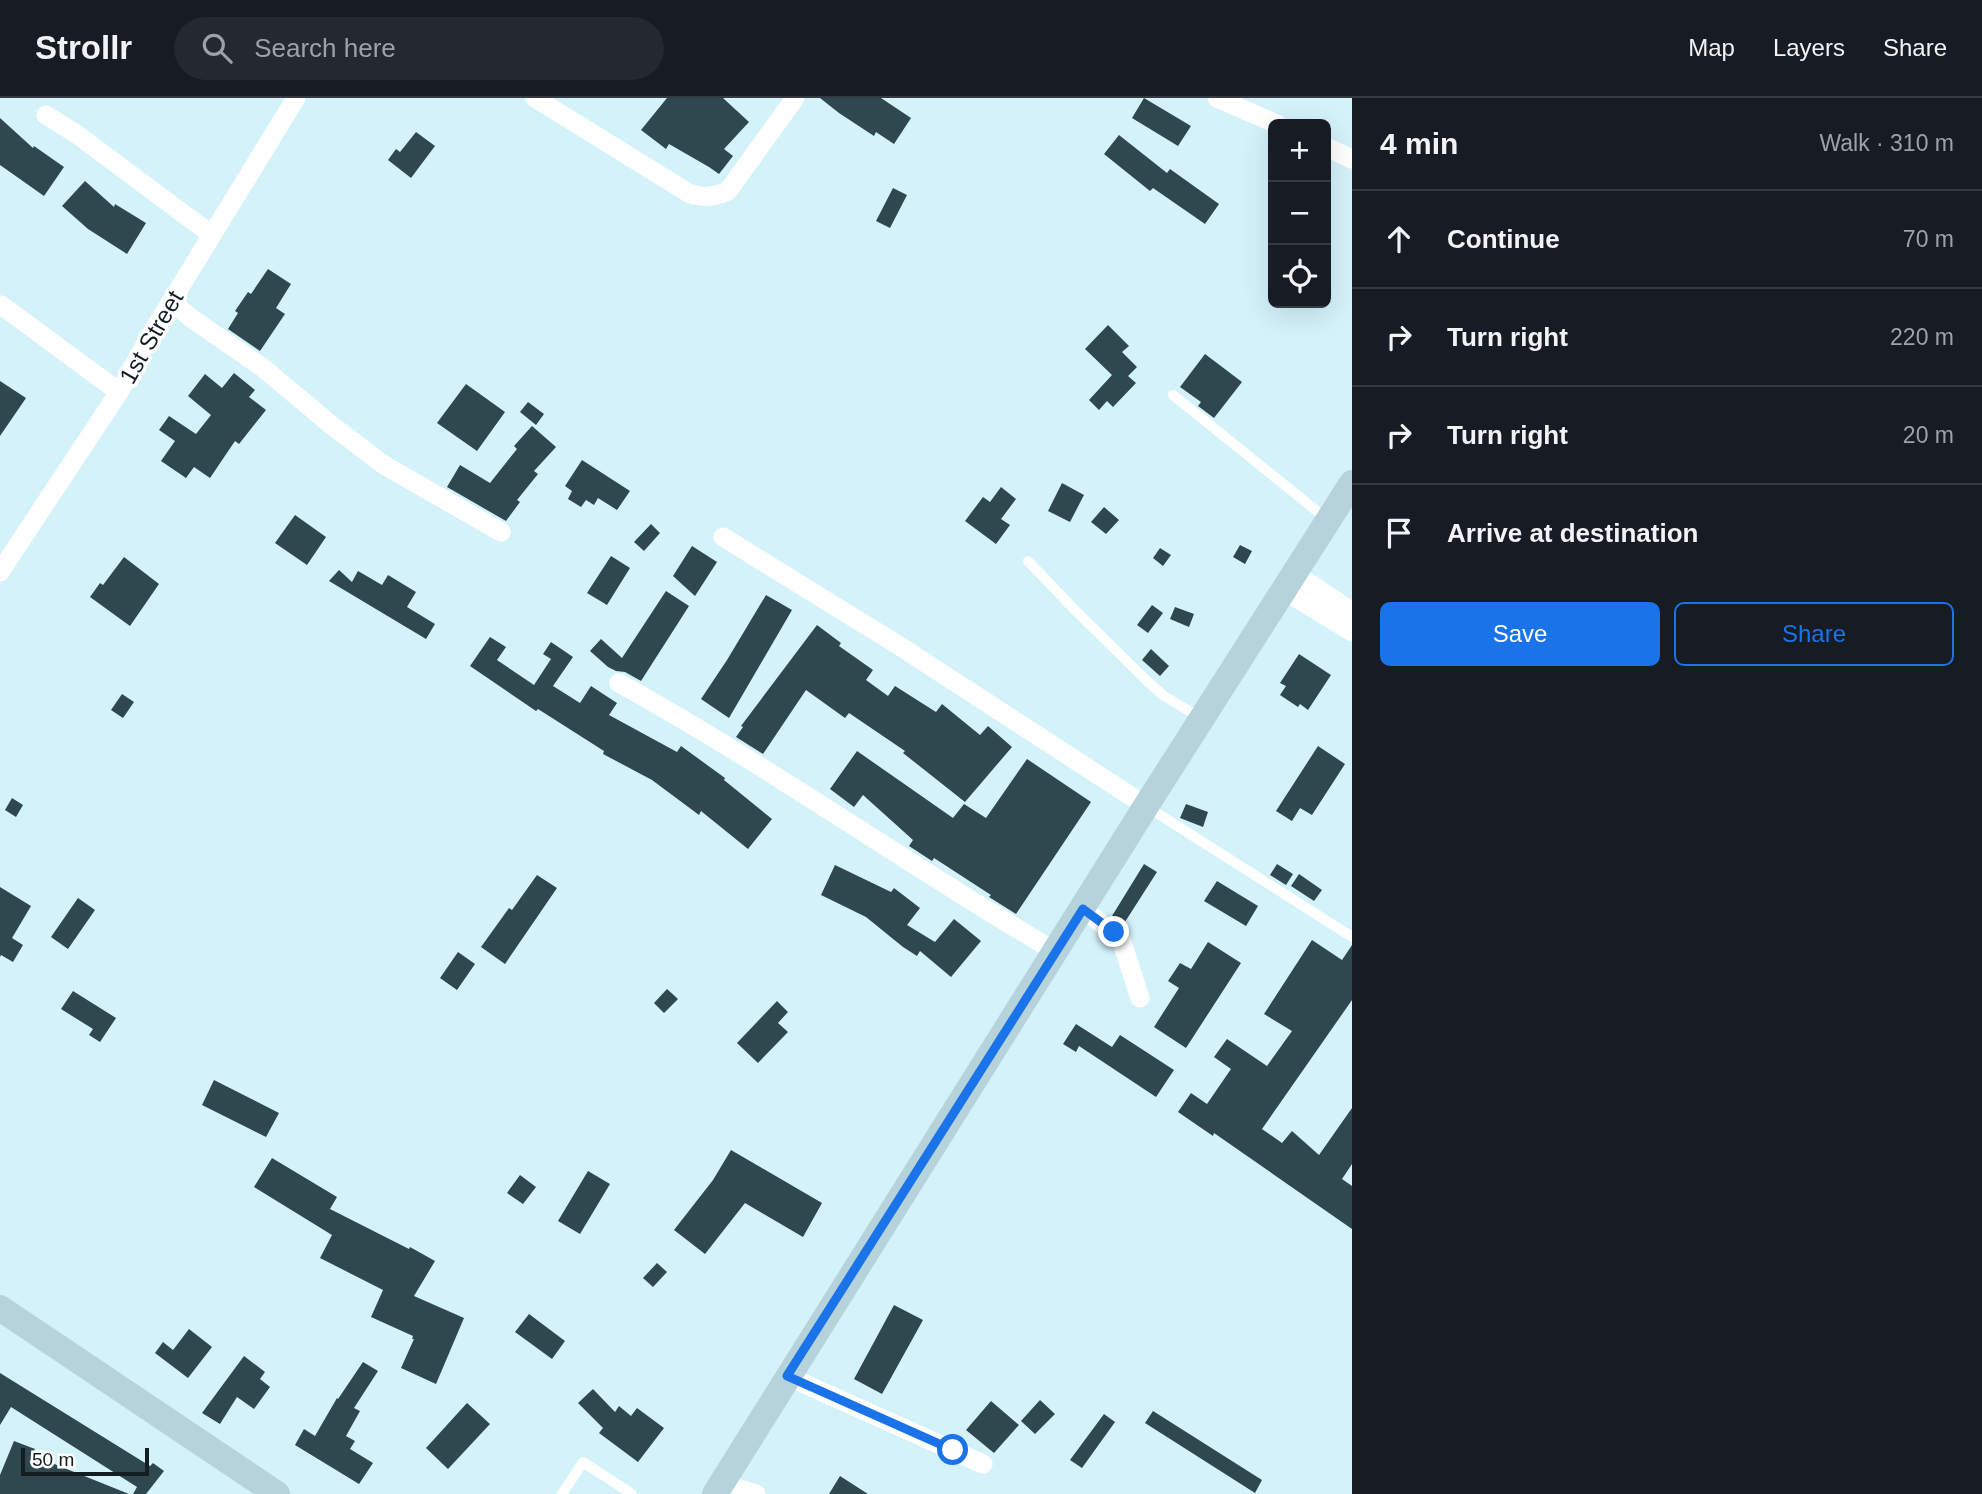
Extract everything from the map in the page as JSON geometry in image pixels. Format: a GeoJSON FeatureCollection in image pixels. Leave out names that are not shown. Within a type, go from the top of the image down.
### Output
{"type":"FeatureCollection","features":[{"type":"Feature","properties":{"kind":"main road"},"geometry":{"type":"LineString","coordinates":[[718,1488],[1146,806],[1352,484]]}},
{"type":"Feature","properties":{"kind":"main road"},"geometry":{"type":"LineString","coordinates":[[0,1308],[277,1494]]}},
{"type":"Feature","properties":{"kind":"street","name":"1st Street"},"geometry":{"type":"LineString","coordinates":[[0,572],[119,392],[296,98]]}},
{"type":"Feature","properties":{"kind":"street"},"geometry":{"type":"LineString","coordinates":[[535,98],[690,194],[701,197],[716,196],[728,191],[795,98]]}},
{"type":"Feature","properties":{"kind":"street"},"geometry":{"type":"LineString","coordinates":[[1217,98],[1268,120]]}},
{"type":"Feature","properties":{"kind":"street"},"geometry":{"type":"LineString","coordinates":[[46,115],[75,133],[212,235]]}},
{"type":"Feature","properties":{"kind":"street"},"geometry":{"type":"LineString","coordinates":[[1331,149],[1352,159]]}},
{"type":"Feature","properties":{"kind":"street"},"geometry":{"type":"LineString","coordinates":[[171,302],[262,367],[384,465],[501,532]]}},
{"type":"Feature","properties":{"kind":"street"},"geometry":{"type":"LineString","coordinates":[[1,304],[119,392]]}},
{"type":"Feature","properties":{"kind":"street"},"geometry":{"type":"LineString","coordinates":[[723,537],[898,645],[1146,806]]}},
{"type":"Feature","properties":{"kind":"street"},"geometry":{"type":"LineString","coordinates":[[1289,582],[1352,612]]}},
{"type":"Feature","properties":{"kind":"street"},"geometry":{"type":"LineString","coordinates":[[1289,582],[1352,632]]}},
{"type":"Feature","properties":{"kind":"street"},"geometry":{"type":"LineString","coordinates":[[619,683],[699,729],[1056,952]]}},
{"type":"Feature","properties":{"kind":"street"},"geometry":{"type":"LineString","coordinates":[[1083,909],[1121,939],[1140,998]]}},
{"type":"Feature","properties":{"kind":"street"},"geometry":{"type":"LineString","coordinates":[[787,1376],[983,1464]]}},
{"type":"Feature","properties":{"kind":"street"},"geometry":{"type":"LineString","coordinates":[[718,1488],[757,1494]]}},
{"type":"Feature","properties":{"kind":"lane"},"geometry":{"type":"LineString","coordinates":[[1173,396],[1328,520]]}},
{"type":"Feature","properties":{"kind":"lane"},"geometry":{"type":"LineString","coordinates":[[1028,561],[1145,679],[1164,696],[1202,718]]}},
{"type":"Feature","properties":{"kind":"lane"},"geometry":{"type":"LineString","coordinates":[[1146,806],[1352,937]]}},
{"type":"Feature","properties":{"kind":"lane"},"geometry":{"type":"LineString","coordinates":[[562,1494],[583,1462],[632,1494]]}},
{"type":"Feature","properties":{"kind":"building"},"geometry":{"type":"Polygon","coordinates":[[[667,98],[723,98],[749,122],[724,149],[733,156],[719,174],[669,144],[666,149],[641,130],[667,98]]]}},
{"type":"Feature","properties":{"kind":"building"},"geometry":{"type":"Polygon","coordinates":[[[820,98],[881,98],[911,118],[894,144],[876,132],[874,136],[820,98]]]}},
{"type":"Feature","properties":{"kind":"building"},"geometry":{"type":"Polygon","coordinates":[[[1144,98],[1191,126],[1178,146],[1132,118],[1144,98]]]}},
{"type":"Feature","properties":{"kind":"building"},"geometry":{"type":"Polygon","coordinates":[[[0,118],[33,148],[34,146],[64,167],[44,196],[0,165],[0,118]]]}},
{"type":"Feature","properties":{"kind":"building"},"geometry":{"type":"Polygon","coordinates":[[[416,132],[435,146],[411,178],[388,160],[396,149],[400,152],[416,132]]]}},
{"type":"Feature","properties":{"kind":"building"},"geometry":{"type":"Polygon","coordinates":[[[1119,135],[1167,173],[1170,169],[1219,204],[1205,224],[1153,188],[1150,191],[1104,154],[1119,135]]]}},
{"type":"Feature","properties":{"kind":"building"},"geometry":{"type":"Polygon","coordinates":[[[85,181],[114,207],[115,204],[146,223],[127,254],[88,229],[62,206],[85,181]]]}},
{"type":"Feature","properties":{"kind":"building"},"geometry":{"type":"Polygon","coordinates":[[[893,188],[907,195],[890,228],[876,221],[893,188]]]}},
{"type":"Feature","properties":{"kind":"building"},"geometry":{"type":"Polygon","coordinates":[[[268,269],[291,284],[276,308],[285,314],[260,351],[228,329],[238,313],[235,311],[268,269]]]}},
{"type":"Feature","properties":{"kind":"building"},"geometry":{"type":"Polygon","coordinates":[[[1108,325],[1129,346],[1122,352],[1137,367],[1128,376],[1136,383],[1113,407],[1107,401],[1099,410],[1089,400],[1112,375],[1085,349],[1108,325]]]}},
{"type":"Feature","properties":{"kind":"building"},"geometry":{"type":"Polygon","coordinates":[[[1205,354],[1242,382],[1214,418],[1198,406],[1201,402],[1180,387],[1205,354]]]}},
{"type":"Feature","properties":{"kind":"building"},"geometry":{"type":"Polygon","coordinates":[[[234,373],[255,390],[249,397],[266,410],[239,444],[235,441],[210,478],[194,467],[186,478],[161,461],[175,441],[159,430],[169,416],[196,434],[211,415],[188,396],[205,374],[222,388],[234,373]]]}},
{"type":"Feature","properties":{"kind":"building"},"geometry":{"type":"Polygon","coordinates":[[[0,381],[26,398],[0,436],[0,381]]]}},
{"type":"Feature","properties":{"kind":"building"},"geometry":{"type":"Polygon","coordinates":[[[466,384],[505,412],[477,451],[437,423],[466,384]]]}},
{"type":"Feature","properties":{"kind":"building"},"geometry":{"type":"Polygon","coordinates":[[[528,402],[544,414],[536,425],[520,412],[528,402]]]}},
{"type":"Feature","properties":{"kind":"building"},"geometry":{"type":"Polygon","coordinates":[[[532,426],[556,447],[534,471],[538,474],[517,500],[520,502],[506,521],[447,487],[460,465],[490,483],[517,449],[514,446],[532,426]]]}},
{"type":"Feature","properties":{"kind":"building"},"geometry":{"type":"Polygon","coordinates":[[[582,460],[630,491],[617,510],[598,498],[594,505],[586,500],[581,507],[568,499],[572,491],[565,486],[582,460]]]}},
{"type":"Feature","properties":{"kind":"building"},"geometry":{"type":"Polygon","coordinates":[[[1062,483],[1084,495],[1070,522],[1048,511],[1062,483]]]}},
{"type":"Feature","properties":{"kind":"building"},"geometry":{"type":"Polygon","coordinates":[[[1001,487],[1016,499],[1001,519],[1010,525],[996,544],[965,521],[983,497],[990,502],[1001,487]]]}},
{"type":"Feature","properties":{"kind":"building"},"geometry":{"type":"Polygon","coordinates":[[[1104,507],[1119,520],[1106,534],[1091,522],[1104,507]]]}},
{"type":"Feature","properties":{"kind":"building"},"geometry":{"type":"Polygon","coordinates":[[[295,515],[326,537],[307,565],[275,543],[295,515]]]}},
{"type":"Feature","properties":{"kind":"building"},"geometry":{"type":"Polygon","coordinates":[[[651,524],[660,533],[644,551],[634,542],[651,524]]]}},
{"type":"Feature","properties":{"kind":"building"},"geometry":{"type":"Polygon","coordinates":[[[1240,545],[1252,551],[1245,564],[1233,557],[1240,545]]]}},
{"type":"Feature","properties":{"kind":"building"},"geometry":{"type":"Polygon","coordinates":[[[692,546],[717,562],[695,596],[673,576],[692,546]]]}},
{"type":"Feature","properties":{"kind":"building"},"geometry":{"type":"Polygon","coordinates":[[[1160,548],[1171,555],[1163,566],[1153,558],[1160,548]]]}},
{"type":"Feature","properties":{"kind":"building"},"geometry":{"type":"Polygon","coordinates":[[[611,556],[630,568],[607,605],[587,593],[611,556]]]}},
{"type":"Feature","properties":{"kind":"building"},"geometry":{"type":"Polygon","coordinates":[[[124,557],[159,584],[130,626],[90,597],[100,583],[103,585],[124,557]]]}},
{"type":"Feature","properties":{"kind":"building"},"geometry":{"type":"Polygon","coordinates":[[[339,570],[352,582],[358,571],[382,585],[388,575],[416,592],[407,607],[435,624],[426,639],[329,581],[339,570]]]}},
{"type":"Feature","properties":{"kind":"building"},"geometry":{"type":"Polygon","coordinates":[[[666,591],[689,606],[641,681],[608,667],[590,651],[601,639],[622,658],[666,591]]]}},
{"type":"Feature","properties":{"kind":"building"},"geometry":{"type":"Polygon","coordinates":[[[766,595],[792,610],[729,718],[701,699],[766,595]]]}},
{"type":"Feature","properties":{"kind":"building"},"geometry":{"type":"Polygon","coordinates":[[[1152,605],[1163,613],[1148,633],[1137,625],[1152,605]]]}},
{"type":"Feature","properties":{"kind":"building"},"geometry":{"type":"Polygon","coordinates":[[[1175,607],[1194,614],[1189,627],[1170,619],[1175,607]]]}},
{"type":"Feature","properties":{"kind":"building"},"geometry":{"type":"Polygon","coordinates":[[[817,625],[841,643],[839,646],[873,670],[866,680],[888,696],[895,686],[936,712],[942,704],[980,735],[988,726],[1012,747],[965,802],[903,753],[905,751],[849,713],[845,718],[806,690],[763,754],[736,737],[743,727],[741,726],[817,625]]]}},
{"type":"Feature","properties":{"kind":"building"},"geometry":{"type":"Polygon","coordinates":[[[490,637],[506,647],[497,660],[534,685],[551,659],[543,654],[551,642],[573,657],[553,686],[580,703],[591,686],[617,703],[609,715],[677,752],[681,746],[725,778],[724,780],[772,819],[748,849],[701,811],[699,815],[652,780],[603,754],[604,751],[538,709],[536,711],[470,666],[490,637]]]}},
{"type":"Feature","properties":{"kind":"building"},"geometry":{"type":"Polygon","coordinates":[[[1151,649],[1169,666],[1160,676],[1142,660],[1151,649]]]}},
{"type":"Feature","properties":{"kind":"building"},"geometry":{"type":"Polygon","coordinates":[[[1299,654],[1331,675],[1308,710],[1280,695],[1286,686],[1280,683],[1299,654]]]}},
{"type":"Feature","properties":{"kind":"building"},"geometry":{"type":"Polygon","coordinates":[[[122,694],[134,702],[123,718],[111,710],[122,694]]]}},
{"type":"Feature","properties":{"kind":"building"},"geometry":{"type":"Polygon","coordinates":[[[1318,746],[1345,764],[1312,815],[1300,808],[1292,821],[1276,811],[1318,746]]]}},
{"type":"Feature","properties":{"kind":"building"},"geometry":{"type":"Polygon","coordinates":[[[857,751],[953,818],[964,804],[986,818],[1027,759],[1091,802],[1016,914],[934,858],[932,861],[909,846],[913,840],[863,795],[854,807],[830,789],[857,751]]]}},
{"type":"Feature","properties":{"kind":"building"},"geometry":{"type":"Polygon","coordinates":[[[12,798],[23,805],[16,817],[5,810],[12,798]]]}},
{"type":"Feature","properties":{"kind":"building"},"geometry":{"type":"Polygon","coordinates":[[[1186,804],[1208,812],[1203,827],[1180,818],[1186,804]]]}},
{"type":"Feature","properties":{"kind":"building"},"geometry":{"type":"Polygon","coordinates":[[[1144,864],[1157,872],[1123,925],[1112,916],[1144,864]]]}},
{"type":"Feature","properties":{"kind":"building"},"geometry":{"type":"Polygon","coordinates":[[[1277,864],[1293,874],[1286,885],[1270,875],[1277,864]]]}},
{"type":"Feature","properties":{"kind":"building"},"geometry":{"type":"Polygon","coordinates":[[[835,865],[891,892],[894,888],[920,908],[907,925],[935,942],[954,919],[981,941],[951,977],[920,951],[917,956],[866,917],[821,895],[835,865]]]}},
{"type":"Feature","properties":{"kind":"building"},"geometry":{"type":"Polygon","coordinates":[[[1299,874],[1322,890],[1314,901],[1291,886],[1299,874]]]}},
{"type":"Feature","properties":{"kind":"building"},"geometry":{"type":"Polygon","coordinates":[[[537,875],[557,888],[505,964],[481,947],[537,875]]]}},
{"type":"Feature","properties":{"kind":"building"},"geometry":{"type":"Polygon","coordinates":[[[1217,881],[1258,906],[1246,926],[1204,901],[1217,881]]]}},
{"type":"Feature","properties":{"kind":"building"},"geometry":{"type":"Polygon","coordinates":[[[0,887],[31,906],[12,938],[23,945],[13,962],[1,955],[0,957],[0,887]]]}},
{"type":"Feature","properties":{"kind":"building"},"geometry":{"type":"Polygon","coordinates":[[[78,898],[95,910],[68,949],[51,937],[78,898]]]}},
{"type":"Feature","properties":{"kind":"building"},"geometry":{"type":"Polygon","coordinates":[[[1312,940],[1342,960],[1352,945],[1352,1000],[1262,1129],[1282,1143],[1292,1131],[1319,1155],[1352,1108],[1352,1164],[1342,1179],[1352,1186],[1352,1229],[1214,1133],[1213,1136],[1178,1112],[1191,1093],[1207,1104],[1231,1069],[1214,1057],[1227,1039],[1267,1066],[1292,1031],[1264,1014],[1312,940]]]}},
{"type":"Feature","properties":{"kind":"building"},"geometry":{"type":"Polygon","coordinates":[[[1208,942],[1241,963],[1186,1048],[1154,1027],[1179,988],[1168,981],[1180,963],[1191,969],[1208,942]]]}},
{"type":"Feature","properties":{"kind":"building"},"geometry":{"type":"Polygon","coordinates":[[[458,952],[475,964],[457,990],[440,978],[458,952]]]}},
{"type":"Feature","properties":{"kind":"building"},"geometry":{"type":"Polygon","coordinates":[[[667,989],[678,999],[664,1013],[654,1003],[667,989]]]}},
{"type":"Feature","properties":{"kind":"building"},"geometry":{"type":"Polygon","coordinates":[[[73,991],[116,1018],[100,1042],[89,1035],[93,1029],[61,1009],[73,991]]]}},
{"type":"Feature","properties":{"kind":"building"},"geometry":{"type":"Polygon","coordinates":[[[777,1001],[788,1012],[778,1023],[788,1032],[758,1063],[737,1043],[777,1001]]]}},
{"type":"Feature","properties":{"kind":"building"},"geometry":{"type":"Polygon","coordinates":[[[1076,1024],[1112,1047],[1120,1035],[1174,1070],[1156,1097],[1079,1046],[1076,1052],[1063,1044],[1076,1024]]]}},
{"type":"Feature","properties":{"kind":"building"},"geometry":{"type":"Polygon","coordinates":[[[214,1080],[279,1113],[266,1137],[202,1105],[214,1080]]]}},
{"type":"Feature","properties":{"kind":"building"},"geometry":{"type":"Polygon","coordinates":[[[731,1150],[822,1203],[803,1237],[745,1203],[705,1254],[674,1230],[713,1180],[731,1150]]]}},
{"type":"Feature","properties":{"kind":"building"},"geometry":{"type":"Polygon","coordinates":[[[272,1158],[337,1197],[330,1209],[435,1261],[414,1296],[464,1318],[436,1384],[401,1368],[413,1336],[371,1317],[383,1290],[320,1258],[332,1235],[254,1187],[272,1158]]]}},
{"type":"Feature","properties":{"kind":"building"},"geometry":{"type":"Polygon","coordinates":[[[588,1171],[610,1184],[580,1234],[558,1221],[588,1171]]]}},
{"type":"Feature","properties":{"kind":"building"},"geometry":{"type":"Polygon","coordinates":[[[520,1175],[536,1187],[523,1204],[507,1193],[520,1175]]]}},
{"type":"Feature","properties":{"kind":"building"},"geometry":{"type":"Polygon","coordinates":[[[657,1263],[667,1272],[653,1287],[643,1278],[657,1263]]]}},
{"type":"Feature","properties":{"kind":"building"},"geometry":{"type":"Polygon","coordinates":[[[894,1305],[923,1320],[882,1394],[854,1379],[894,1305]]]}},
{"type":"Feature","properties":{"kind":"building"},"geometry":{"type":"Polygon","coordinates":[[[529,1314],[565,1341],[552,1359],[515,1332],[529,1314]]]}},
{"type":"Feature","properties":{"kind":"building"},"geometry":{"type":"Polygon","coordinates":[[[189,1329],[212,1347],[188,1378],[155,1353],[163,1342],[173,1350],[189,1329]]]}},
{"type":"Feature","properties":{"kind":"building"},"geometry":{"type":"Polygon","coordinates":[[[244,1356],[265,1372],[260,1379],[270,1387],[254,1409],[237,1397],[220,1424],[202,1413],[244,1356]]]}},
{"type":"Feature","properties":{"kind":"building"},"geometry":{"type":"Polygon","coordinates":[[[363,1362],[378,1371],[354,1408],[360,1411],[346,1436],[355,1441],[350,1449],[373,1463],[359,1484],[295,1445],[304,1429],[315,1436],[337,1398],[363,1362]]]}},
{"type":"Feature","properties":{"kind":"building"},"geometry":{"type":"Polygon","coordinates":[[[0,1373],[150,1466],[153,1463],[164,1471],[146,1494],[133,1494],[137,1487],[11,1407],[0,1425],[0,1373]]]}},
{"type":"Feature","properties":{"kind":"building"},"geometry":{"type":"Polygon","coordinates":[[[593,1389],[615,1412],[619,1406],[631,1416],[637,1408],[664,1428],[638,1462],[599,1433],[603,1428],[578,1403],[593,1389]]]}},
{"type":"Feature","properties":{"kind":"building"},"geometry":{"type":"Polygon","coordinates":[[[1040,1400],[1055,1414],[1035,1434],[1021,1421],[1040,1400]]]}},
{"type":"Feature","properties":{"kind":"building"},"geometry":{"type":"Polygon","coordinates":[[[991,1401],[1019,1425],[994,1453],[966,1430],[991,1401]]]}},
{"type":"Feature","properties":{"kind":"building"},"geometry":{"type":"Polygon","coordinates":[[[467,1403],[490,1424],[448,1469],[426,1448],[467,1403]]]}},
{"type":"Feature","properties":{"kind":"building"},"geometry":{"type":"Polygon","coordinates":[[[1153,1411],[1262,1480],[1255,1493],[1145,1423],[1153,1411]]]}},
{"type":"Feature","properties":{"kind":"building"},"geometry":{"type":"Polygon","coordinates":[[[1104,1414],[1115,1422],[1082,1468],[1070,1460],[1104,1414]]]}},
{"type":"Feature","properties":{"kind":"building"},"geometry":{"type":"Polygon","coordinates":[[[14,1441],[35,1449],[32,1455],[129,1494],[0,1494],[0,1475],[14,1441]]]}},
{"type":"Feature","properties":{"kind":"building"},"geometry":{"type":"Polygon","coordinates":[[[840,1476],[868,1494],[829,1494],[840,1476]]]}},
{"type":"Feature","properties":{"kind":"route"},"geometry":{"type":"LineString","coordinates":[[953,1450],[787,1376],[1083,909],[1114,932]]}}]}
